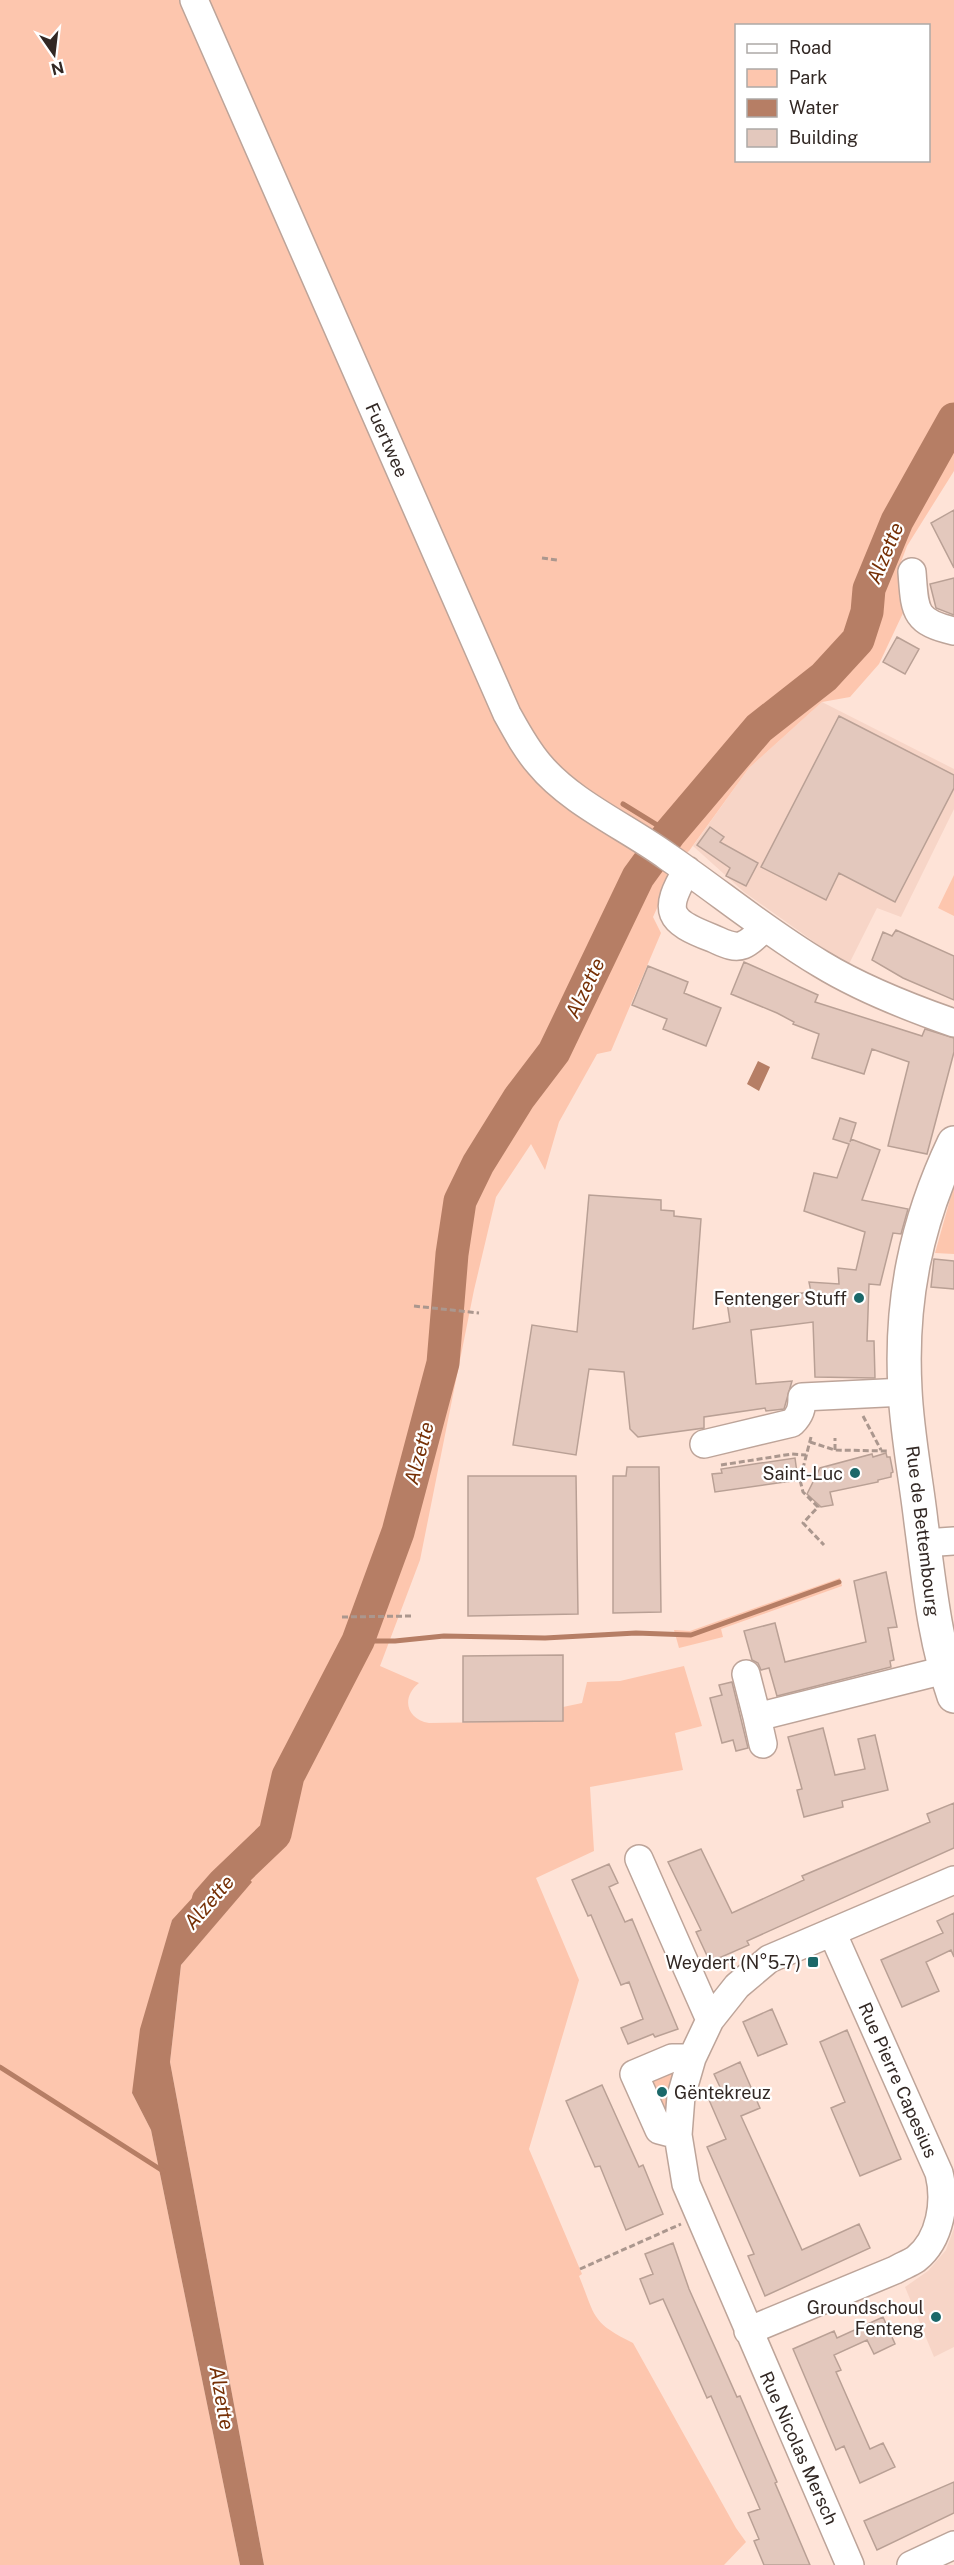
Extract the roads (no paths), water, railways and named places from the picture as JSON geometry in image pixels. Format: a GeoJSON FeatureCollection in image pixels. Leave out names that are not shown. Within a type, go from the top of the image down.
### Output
{"type":"FeatureCollection","features":[{"type":"Feature","properties":{"kind":"main road","name":"Rue de Bettembourg"},"geometry":{"type":"LineString","coordinates":[[949,1683],[933,1616],[939,1542],[905,1392],[904,1329],[908,1285],[923,1222],[954,1143]]}},
{"type":"Feature","properties":{"kind":"street","name":"Fuertwee"},"geometry":{"type":"LineString","coordinates":[[194,0],[503,704],[523,744],[556,783],[638,835],[684,868]]}},
{"type":"Feature","properties":{"kind":"street"},"geometry":{"type":"LineString","coordinates":[[912,572],[914,603],[920,617],[933,626],[954,631]]}},
{"type":"Feature","properties":{"kind":"street"},"geometry":{"type":"LineString","coordinates":[[765,927],[745,945],[734,946],[684,928],[677,920],[673,910],[673,899],[684,868],[822,965],[873,991],[954,1023]]}},
{"type":"Feature","properties":{"kind":"street"},"geometry":{"type":"LineString","coordinates":[[711,1455],[792,1423],[799,1416],[802,1397],[905,1392]]}},
{"type":"Feature","properties":{"kind":"street"},"geometry":{"type":"LineString","coordinates":[[746,1674],[763,1744]]}},
{"type":"Feature","properties":{"kind":"street","name":"Rue de Bettembourg"},"geometry":{"type":"LineString","coordinates":[[757,1717],[949,1683]]}},
{"type":"Feature","properties":{"kind":"street"},"geometry":{"type":"LineString","coordinates":[[639,1859],[710,2020]]}},
{"type":"Feature","properties":{"kind":"street","name":"Rue Nicolas Mersch"},"geometry":{"type":"LineString","coordinates":[[850,2565],[686,2184],[678,2135],[681,2096],[692,2058],[710,2020],[737,1986],[769,1959],[954,1880]]}},
{"type":"Feature","properties":{"kind":"street","name":"Rue Pierre Capesius"},"geometry":{"type":"LineString","coordinates":[[748,2331],[895,2270],[916,2258],[931,2241],[939,2220],[943,2188],[939,2173],[832,1932]]}},
{"type":"Feature","properties":{"kind":"street"},"geometry":{"type":"LineString","coordinates":[[678,2135],[659,2130],[634,2074],[672,2058],[692,2058]]}},
{"type":"Feature","properties":{"kind":"street"},"geometry":{"type":"LineString","coordinates":[[911,2565],[954,2545]]}},
{"type":"Feature","properties":{"kind":"water"},"geometry":{"type":"Polygon","coordinates":[[[758,1061],[770,1067],[759,1091],[747,1084],[758,1061]]]}},
{"type":"Feature","properties":{"kind":"water"},"geometry":{"type":"Polygon","coordinates":[[[229,1858],[252,1882],[181,1965],[170,2062],[264,2565],[240,2565],[151,2130],[132,2093],[140,2029],[172,1920],[229,1858]]]}},
{"type":"Feature","properties":{"kind":"waterway","name":"Alzette"},"geometry":{"type":"LineString","coordinates":[[208,1901],[275,1834],[288,1776],[358,1641],[398,1532],[443,1363],[452,1254],[460,1201],[478,1164],[519,1098],[554,1052],[638,877],[670,833],[759,728],[824,677],[858,640],[867,612],[869,589],[897,521],[954,419]]}},
{"type":"Feature","properties":{"kind":"waterway"},"geometry":{"type":"LineString","coordinates":[[623,804],[670,833]]}},
{"type":"Feature","properties":{"kind":"waterway"},"geometry":{"type":"LineString","coordinates":[[358,1641],[395,1641],[444,1636],[545,1638],[636,1633],[691,1635],[839,1582]]}},
{"type":"Feature","properties":{"kind":"waterway"},"geometry":{"type":"LineString","coordinates":[[0,2067],[163,2171]]}},
{"type":"Feature","properties":{"kind":"place","name":"Fentenger Stuff"},"geometry":{"type":"Point","coordinates":[859,1298]}},
{"type":"Feature","properties":{"kind":"place","name":"Saint-Luc"},"geometry":{"type":"Point","coordinates":[855,1473]}},
{"type":"Feature","properties":{"kind":"place","name":"Weydert (N°5-7)"},"geometry":{"type":"Point","coordinates":[813,1962]}},
{"type":"Feature","properties":{"kind":"place","name":"Gëntekreuz"},"geometry":{"type":"Point","coordinates":[662,2092]}},
{"type":"Feature","properties":{"kind":"place","name":"Groundschoul Fenteng"},"geometry":{"type":"Point","coordinates":[936,2317]}}]}
